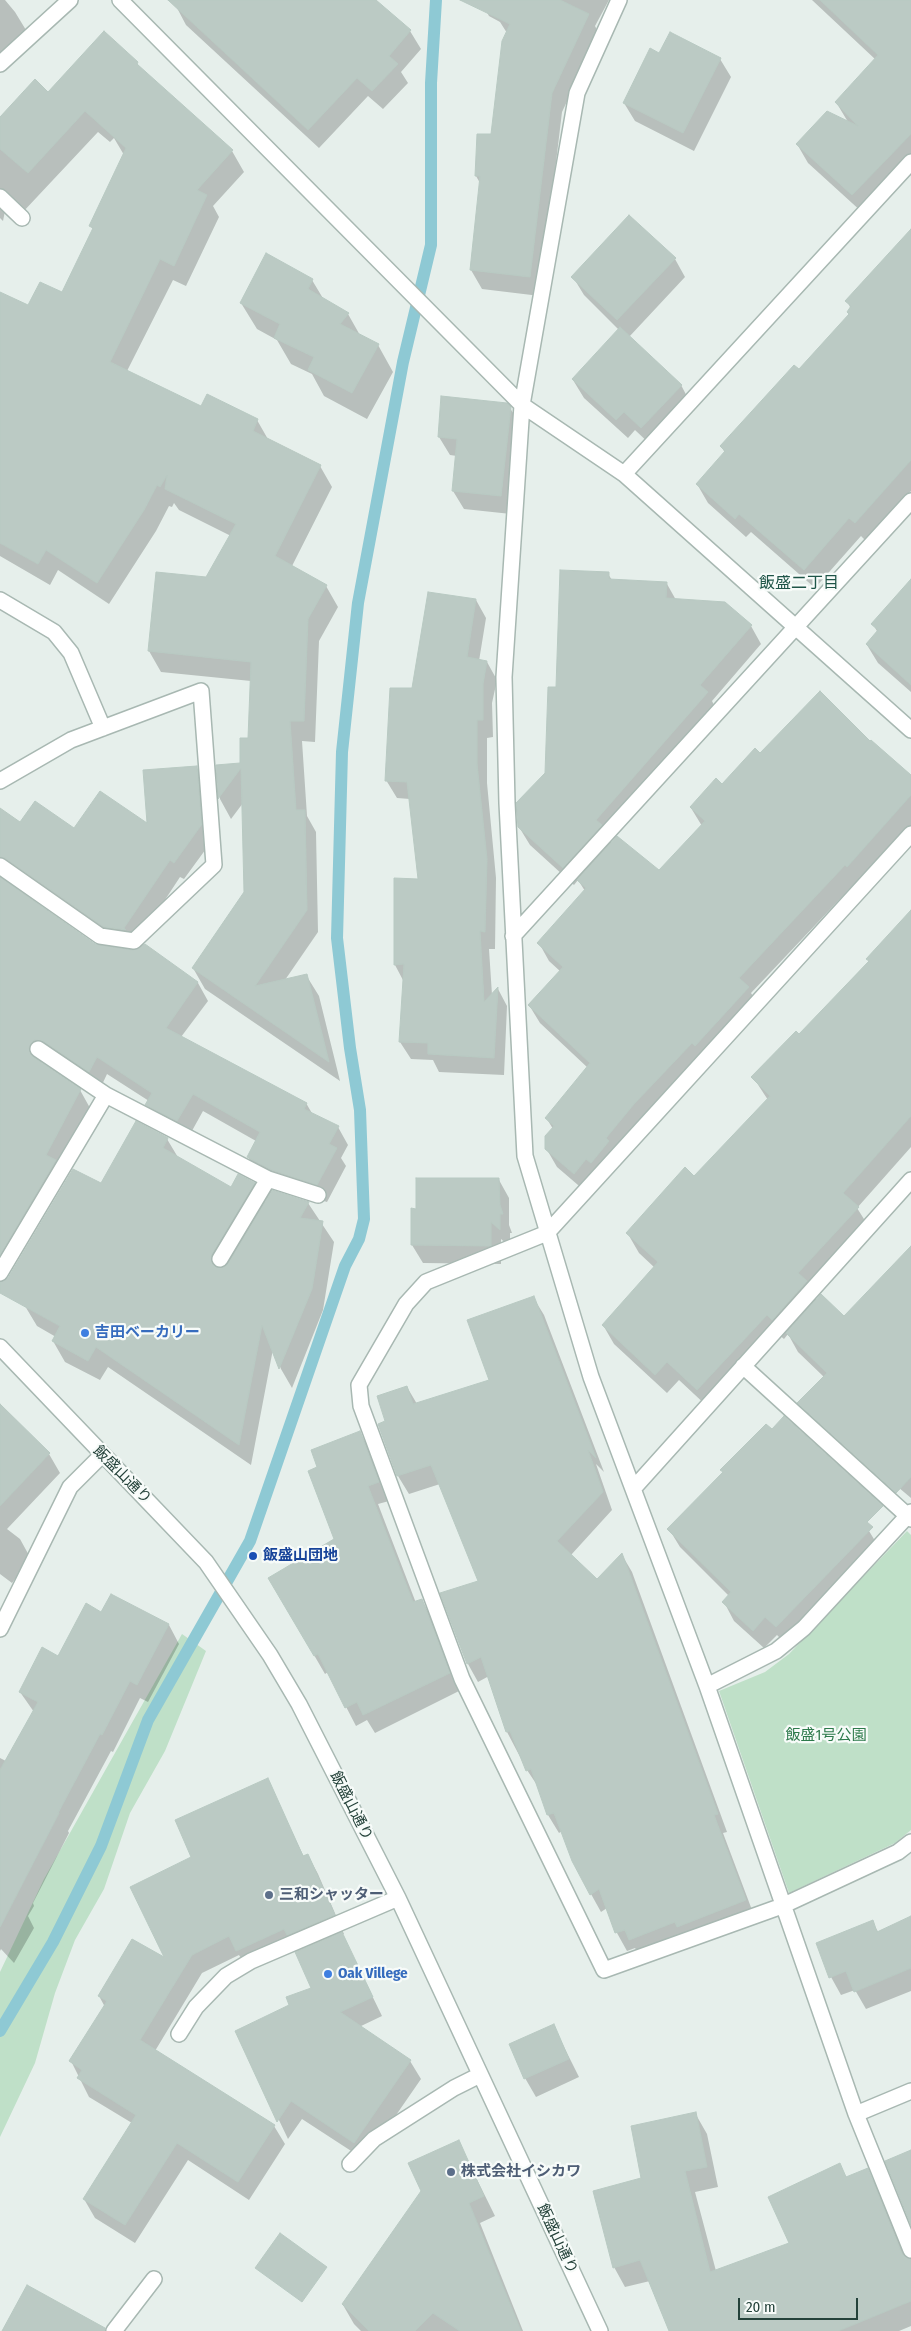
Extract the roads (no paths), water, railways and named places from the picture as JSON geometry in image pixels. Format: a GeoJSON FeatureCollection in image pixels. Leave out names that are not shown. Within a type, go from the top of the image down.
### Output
{"type":"FeatureCollection","features":[{"type":"Feature","properties":{"kind":"street"},"geometry":{"type":"LineString","coordinates":[[0,64],[70,0]]}},
{"type":"Feature","properties":{"kind":"street"},"geometry":{"type":"LineString","coordinates":[[120,0],[522,406],[624,474],[911,730]]}},
{"type":"Feature","properties":{"kind":"street"},"geometry":{"type":"LineString","coordinates":[[619,0],[577,93],[522,406],[504,677],[506,803],[525,1156],[592,1377],[707,1686],[782,1906],[856,2114],[911,2250]]}},
{"type":"Feature","properties":{"kind":"street"},"geometry":{"type":"LineString","coordinates":[[624,474],[911,162]]}},
{"type":"Feature","properties":{"kind":"street"},"geometry":{"type":"LineString","coordinates":[[0,197],[22,218]]}},
{"type":"Feature","properties":{"kind":"street"},"geometry":{"type":"LineString","coordinates":[[513,936],[911,501]]}},
{"type":"Feature","properties":{"kind":"street"},"geometry":{"type":"LineString","coordinates":[[0,600],[54,632],[71,653],[103,728]]}},
{"type":"Feature","properties":{"kind":"street"},"geometry":{"type":"LineString","coordinates":[[0,780],[71,740],[201,691],[214,865],[134,941],[100,936],[0,866]]}},
{"type":"Feature","properties":{"kind":"street"},"geometry":{"type":"LineString","coordinates":[[911,834],[547,1233],[426,1282],[406,1304],[359,1385],[361,1406],[462,1679],[604,1970],[782,1906],[898,1852],[911,1842]]}},
{"type":"Feature","properties":{"kind":"street"},"geometry":{"type":"LineString","coordinates":[[38,1049],[106,1095],[268,1179],[318,1195]]}},
{"type":"Feature","properties":{"kind":"street"},"geometry":{"type":"LineString","coordinates":[[0,1272],[106,1095]]}},
{"type":"Feature","properties":{"kind":"street"},"geometry":{"type":"LineString","coordinates":[[220,1259],[268,1179]]}},
{"type":"Feature","properties":{"kind":"street"},"geometry":{"type":"LineString","coordinates":[[633,1489],[911,1180]]}},
{"type":"Feature","properties":{"kind":"street","name":"飯盛山通り"},"geometry":{"type":"LineString","coordinates":[[0,1347],[206,1562],[270,1656],[299,1704],[398,1898],[600,2331]]}},
{"type":"Feature","properties":{"kind":"street"},"geometry":{"type":"LineString","coordinates":[[707,1686],[776,1651],[804,1628],[910,1516],[743,1366]]}},
{"type":"Feature","properties":{"kind":"street"},"geometry":{"type":"LineString","coordinates":[[0,1629],[70,1487],[102,1455]]}},
{"type":"Feature","properties":{"kind":"street"},"geometry":{"type":"LineString","coordinates":[[179,2034],[196,2007],[226,1976],[251,1961],[398,1898]]}},
{"type":"Feature","properties":{"kind":"street"},"geometry":{"type":"LineString","coordinates":[[350,2164],[374,2139],[454,2088],[480,2075]]}},
{"type":"Feature","properties":{"kind":"street"},"geometry":{"type":"LineString","coordinates":[[856,2114],[911,2091]]}},
{"type":"Feature","properties":{"kind":"street"},"geometry":{"type":"LineString","coordinates":[[114,2331],[154,2279]]}},
{"type":"Feature","properties":{"kind":"waterway"},"geometry":{"type":"LineString","coordinates":[[0,2031],[53,1942],[101,1846],[148,1720],[250,1541],[345,1266],[359,1239],[364,1219],[360,1110],[350,1048],[337,938],[342,752],[358,603],[403,362],[431,245],[431,83],[436,0]]}},
{"type":"Feature","properties":{"kind":"place","name":"吉田ベーカリー"},"geometry":{"type":"Point","coordinates":[85,1333]}},
{"type":"Feature","properties":{"kind":"place","name":"飯盛山団地"},"geometry":{"type":"Point","coordinates":[253,1556]}},
{"type":"Feature","properties":{"kind":"place","name":"三和シャッター"},"geometry":{"type":"Point","coordinates":[269,1895]}},
{"type":"Feature","properties":{"kind":"place","name":"Oak Villege"},"geometry":{"type":"Point","coordinates":[328,1974]}},
{"type":"Feature","properties":{"kind":"place","name":"株式会社イシカワ"},"geometry":{"type":"Point","coordinates":[451,2172]}},
{"type":"Feature","properties":{"kind":"district","name":"飯盛二丁目"},"geometry":{"type":"Point","coordinates":[799,584]}},
{"type":"Feature","properties":{"kind":"park label","name":"飯盛1号公園"},"geometry":{"type":"Point","coordinates":[826,1736]}}]}
